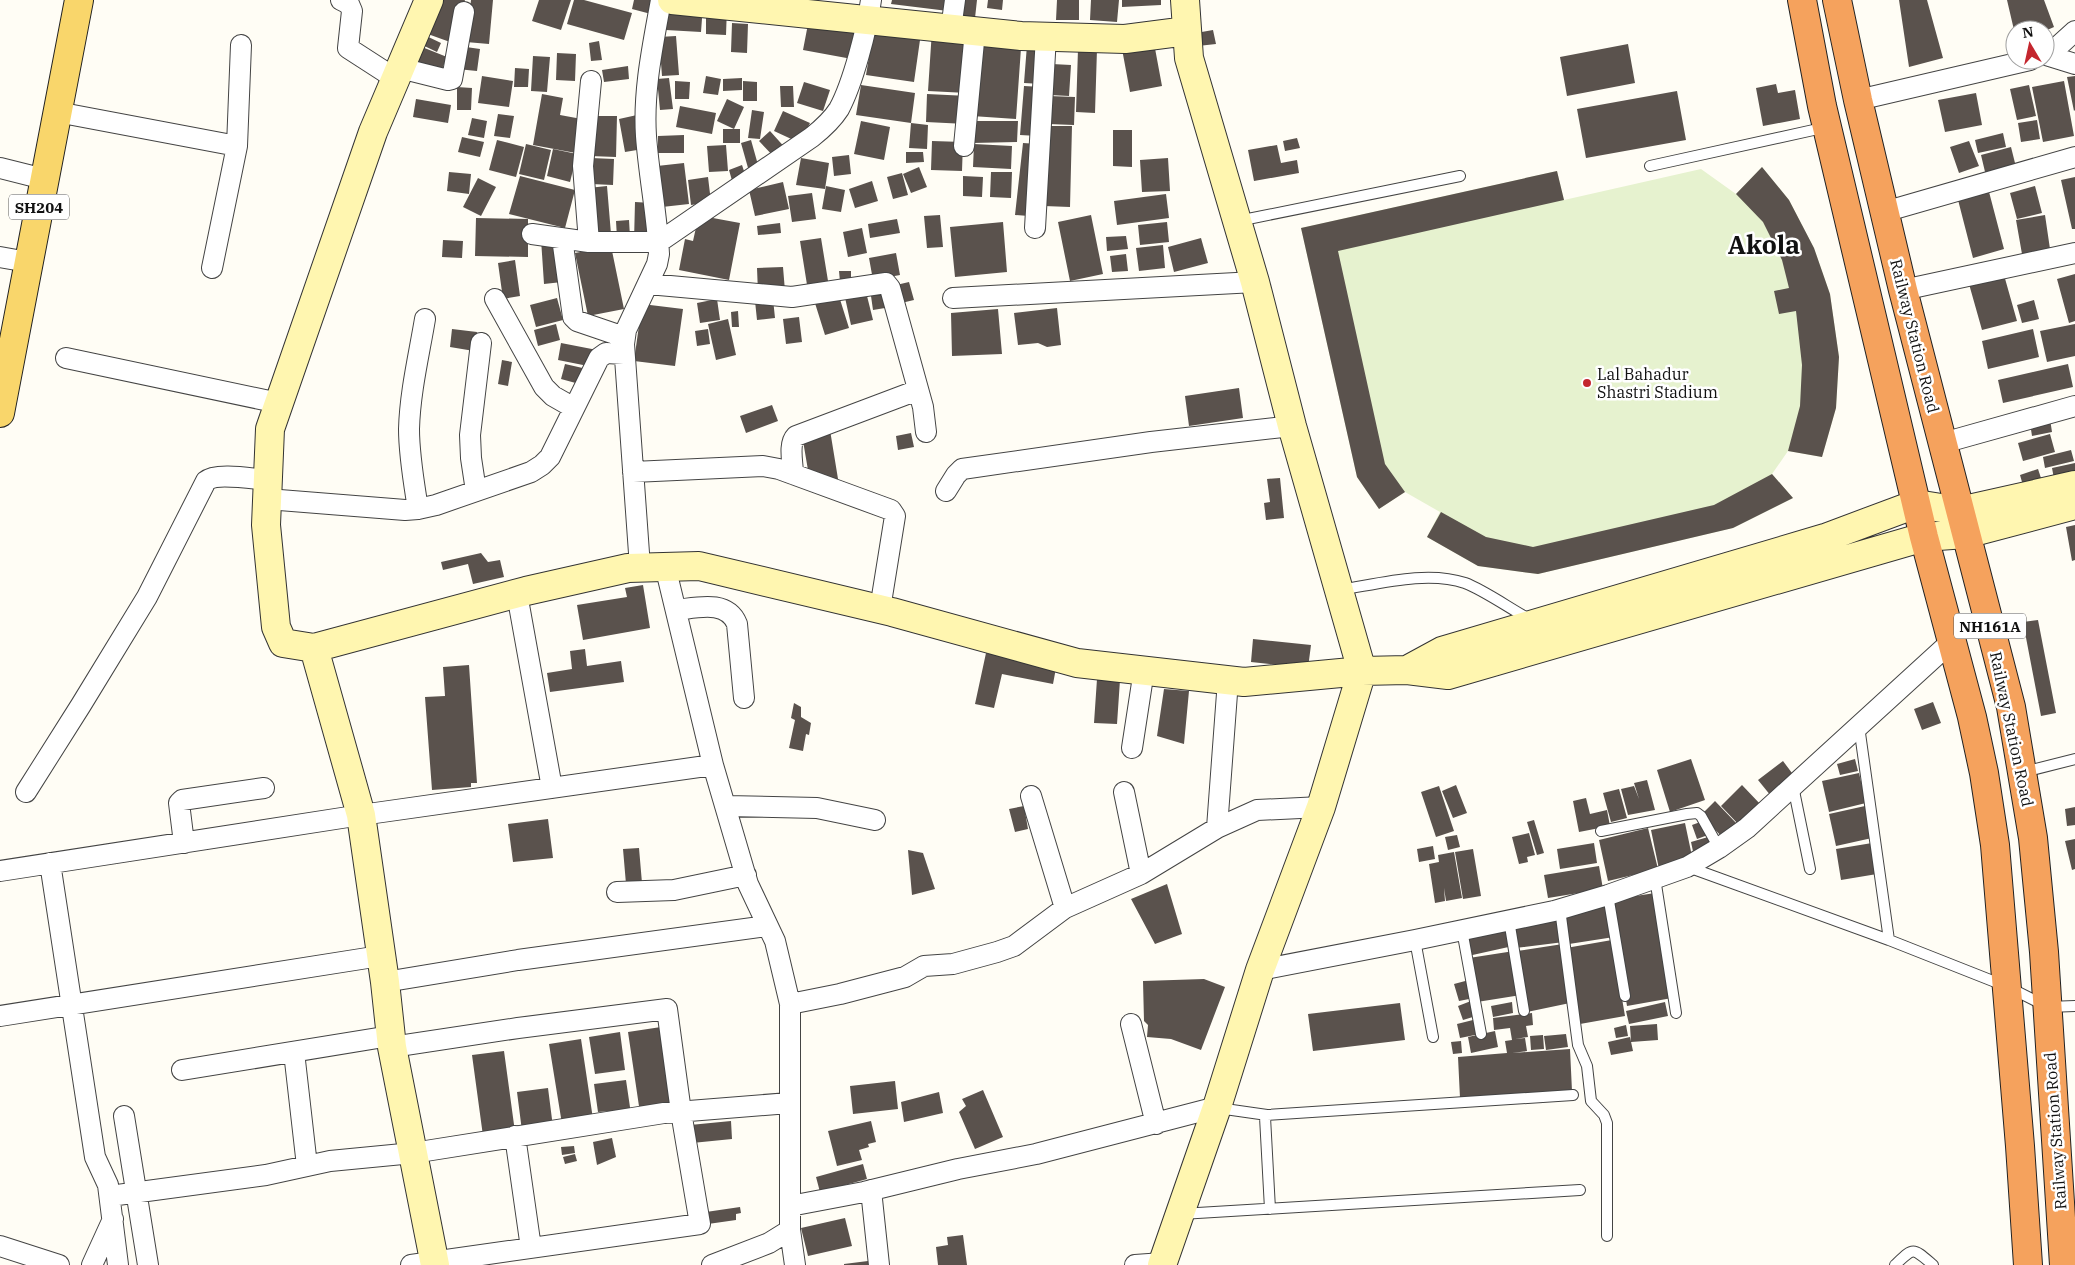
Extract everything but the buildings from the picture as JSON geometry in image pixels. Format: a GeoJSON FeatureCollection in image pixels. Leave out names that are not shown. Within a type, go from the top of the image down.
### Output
{"type":"FeatureCollection","features":[{"type":"Feature","properties":{"kind":"highway","name":"NH161A"},"geometry":{"type":"LineString","coordinates":[[1802,0],[1827,127],[1924,537],[1972,717],[1986,782],[1996,845],[2028,1265]]}},
{"type":"Feature","properties":{"kind":"highway","name":"Railway Station Road"},"geometry":{"type":"LineString","coordinates":[[1837,0],[1884,212],[2011,707],[2023,772],[2033,838],[2048,1007],[2064,1265]]}},
{"type":"Feature","properties":{"kind":"main road","name":"SH204"},"geometry":{"type":"LineString","coordinates":[[0,414],[9,318],[28,262],[77,0]]}},
{"type":"Feature","properties":{"kind":"street"},"geometry":{"type":"LineString","coordinates":[[341,0],[349,4],[352,10],[348,48],[398,74],[448,80],[452,79],[464,12]]}},
{"type":"Feature","properties":{"kind":"street"},"geometry":{"type":"LineString","coordinates":[[429,0],[372,132],[270,429],[266,525],[276,628],[283,643],[314,648],[517,594],[628,568],[699,566],[880,609],[1077,663],[1244,682],[1362,671],[1407,670],[1448,675],[1698,590],[1844,530],[1916,504],[1963,522],[2075,505]]}},
{"type":"Feature","properties":{"kind":"street"},"geometry":{"type":"LineString","coordinates":[[661,0],[649,69],[646,102],[646,136],[659,254],[657,264],[624,346],[633,472],[653,567],[676,610],[713,765],[748,884],[774,942],[790,1004],[790,1230],[795,1265]]}},
{"type":"Feature","properties":{"kind":"street"},"geometry":{"type":"LineString","coordinates":[[672,0],[870,10],[963,30],[1046,36],[1125,39],[1187,31]]}},
{"type":"Feature","properties":{"kind":"street"},"geometry":{"type":"LineString","coordinates":[[955,0],[963,30],[964,146]]}},
{"type":"Feature","properties":{"kind":"street"},"geometry":{"type":"LineString","coordinates":[[1135,1265],[1162,1264],[1217,1107],[1260,970],[1321,807],[1362,671],[1292,426],[1255,282],[1189,58],[1185,0]]}},
{"type":"Feature","properties":{"kind":"street"},"geometry":{"type":"LineString","coordinates":[[532,234],[589,242],[659,242],[826,126],[838,110],[845,95],[870,10]]}},
{"type":"Feature","properties":{"kind":"street"},"geometry":{"type":"LineString","coordinates":[[2055,49],[2075,31]]}},
{"type":"Feature","properties":{"kind":"street"},"geometry":{"type":"LineString","coordinates":[[1034,228],[1046,36]]}},
{"type":"Feature","properties":{"kind":"street"},"geometry":{"type":"LineString","coordinates":[[212,268],[237,146],[241,45]]}},
{"type":"Feature","properties":{"kind":"street"},"geometry":{"type":"LineString","coordinates":[[2055,58],[2075,64]]}},
{"type":"Feature","properties":{"kind":"street"},"geometry":{"type":"LineString","coordinates":[[1858,100],[2005,66]]}},
{"type":"Feature","properties":{"kind":"street"},"geometry":{"type":"LineString","coordinates":[[589,242],[583,166],[591,81]]}},
{"type":"Feature","properties":{"kind":"street"},"geometry":{"type":"LineString","coordinates":[[57,112],[237,146]]}},
{"type":"Feature","properties":{"kind":"street"},"geometry":{"type":"LineString","coordinates":[[1884,212],[2075,157]]}},
{"type":"Feature","properties":{"kind":"street"},"geometry":{"type":"LineString","coordinates":[[0,168],[44,179]]}},
{"type":"Feature","properties":{"kind":"street"},"geometry":{"type":"LineString","coordinates":[[562,238],[573,317],[624,346]]}},
{"type":"Feature","properties":{"kind":"street"},"geometry":{"type":"LineString","coordinates":[[1903,290],[2075,253]]}},
{"type":"Feature","properties":{"kind":"street"},"geometry":{"type":"LineString","coordinates":[[0,257],[28,262]]}},
{"type":"Feature","properties":{"kind":"street"},"geometry":{"type":"LineString","coordinates":[[953,298],[1255,282]]}},
{"type":"Feature","properties":{"kind":"street"},"geometry":{"type":"LineString","coordinates":[[648,284],[792,297],[886,283],[890,288],[918,390],[926,432]]}},
{"type":"Feature","properties":{"kind":"street"},"geometry":{"type":"LineString","coordinates":[[496,299],[544,386],[553,396],[574,408]]}},
{"type":"Feature","properties":{"kind":"street"},"geometry":{"type":"LineString","coordinates":[[418,509],[409,429],[411,403],[425,319]]}},
{"type":"Feature","properties":{"kind":"street"},"geometry":{"type":"LineString","coordinates":[[476,491],[470,435],[481,343]]}},
{"type":"Feature","properties":{"kind":"street"},"geometry":{"type":"LineString","coordinates":[[26,792],[82,705],[147,597],[206,481],[214,476],[219,476],[267,490],[404,510],[418,509],[476,491],[531,472],[542,465],[550,457],[599,358],[624,346]]}},
{"type":"Feature","properties":{"kind":"street"},"geometry":{"type":"LineString","coordinates":[[66,358],[279,402]]}},
{"type":"Feature","properties":{"kind":"street"},"geometry":{"type":"LineString","coordinates":[[793,474],[792,445],[793,439],[796,436],[918,390]]}},
{"type":"Feature","properties":{"kind":"street"},"geometry":{"type":"LineString","coordinates":[[1943,443],[2075,406]]}},
{"type":"Feature","properties":{"kind":"street"},"geometry":{"type":"LineString","coordinates":[[946,491],[962,469],[1151,442],[1292,426]]}},
{"type":"Feature","properties":{"kind":"street"},"geometry":{"type":"LineString","coordinates":[[633,472],[763,466],[793,474],[894,512],[895,516],[880,609]]}},
{"type":"Feature","properties":{"kind":"street"},"geometry":{"type":"LineString","coordinates":[[1407,670],[1442,650],[1536,623],[1698,590],[1924,537],[2075,485]]}},
{"type":"Feature","properties":{"kind":"street"},"geometry":{"type":"LineString","coordinates":[[517,594],[552,788]]}},
{"type":"Feature","properties":{"kind":"street"},"geometry":{"type":"LineString","coordinates":[[676,610],[711,606],[721,608],[732,615],[737,624],[744,698]]}},
{"type":"Feature","properties":{"kind":"street"},"geometry":{"type":"LineString","coordinates":[[1260,970],[1560,909],[1687,867],[1719,848],[1747,828],[1952,641]]}},
{"type":"Feature","properties":{"kind":"street"},"geometry":{"type":"LineString","coordinates":[[182,1070],[294,1052],[391,1042],[518,1028],[668,1009],[681,1112],[700,1224],[427,1264],[413,1153],[391,1042],[361,816],[314,648]]}},
{"type":"Feature","properties":{"kind":"street"},"geometry":{"type":"LineString","coordinates":[[1132,748],[1144,670]]}},
{"type":"Feature","properties":{"kind":"street"},"geometry":{"type":"LineString","coordinates":[[1217,828],[1228,680]]}},
{"type":"Feature","properties":{"kind":"street"},"geometry":{"type":"LineString","coordinates":[[0,871],[184,842],[713,765]]}},
{"type":"Feature","properties":{"kind":"street"},"geometry":{"type":"LineString","coordinates":[[184,842],[179,804],[182,800],[264,788]]}},
{"type":"Feature","properties":{"kind":"street"},"geometry":{"type":"LineString","coordinates":[[1124,792],[1141,874]]}},
{"type":"Feature","properties":{"kind":"street"},"geometry":{"type":"LineString","coordinates":[[1031,796],[1065,908]]}},
{"type":"Feature","properties":{"kind":"street"},"geometry":{"type":"LineString","coordinates":[[726,806],[817,808],[875,820]]}},
{"type":"Feature","properties":{"kind":"street"},"geometry":{"type":"LineString","coordinates":[[790,1004],[840,994],[905,977],[924,966],[954,964],[1014,946],[1065,908],[1141,874],[1217,828],[1257,810],[1321,807]]}},
{"type":"Feature","properties":{"kind":"street"},"geometry":{"type":"LineString","coordinates":[[50,863],[73,1004],[82,1081],[95,1157],[108,1186],[110,1196],[118,1265]]}},
{"type":"Feature","properties":{"kind":"street"},"geometry":{"type":"LineString","coordinates":[[617,892],[674,890],[746,875]]}},
{"type":"Feature","properties":{"kind":"street"},"geometry":{"type":"LineString","coordinates":[[0,1016],[73,1004],[382,969],[518,960],[767,926]]}},
{"type":"Feature","properties":{"kind":"street"},"geometry":{"type":"LineString","coordinates":[[1131,1024],[1156,1124]]}},
{"type":"Feature","properties":{"kind":"street"},"geometry":{"type":"LineString","coordinates":[[294,1052],[307,1166]]}},
{"type":"Feature","properties":{"kind":"street"},"geometry":{"type":"LineString","coordinates":[[110,1196],[266,1175],[330,1161],[413,1153],[681,1112],[789,1103]]}},
{"type":"Feature","properties":{"kind":"street"},"geometry":{"type":"LineString","coordinates":[[790,1206],[1036,1154],[1217,1107]]}},
{"type":"Feature","properties":{"kind":"street"},"geometry":{"type":"LineString","coordinates":[[124,1116],[148,1265]]}},
{"type":"Feature","properties":{"kind":"street"},"geometry":{"type":"LineString","coordinates":[[515,1136],[531,1248]]}},
{"type":"Feature","properties":{"kind":"street"},"geometry":{"type":"LineString","coordinates":[[871,1190],[880,1265]]}},
{"type":"Feature","properties":{"kind":"street"},"geometry":{"type":"LineString","coordinates":[[92,1265],[113,1218]]}},
{"type":"Feature","properties":{"kind":"street"},"geometry":{"type":"LineString","coordinates":[[712,1265],[769,1243],[790,1230]]}},
{"type":"Feature","properties":{"kind":"street"},"geometry":{"type":"LineString","coordinates":[[0,1246],[59,1265]]}},
{"type":"Feature","properties":{"kind":"lane"},"geometry":{"type":"LineString","coordinates":[[1650,166],[1827,127]]}},
{"type":"Feature","properties":{"kind":"lane"},"geometry":{"type":"LineString","coordinates":[[1237,222],[1460,176]]}},
{"type":"Feature","properties":{"kind":"lane"},"geometry":{"type":"LineString","coordinates":[[1339,590],[1425,578],[1444,578],[1466,584],[1536,623]]}},
{"type":"Feature","properties":{"kind":"lane"},"geometry":{"type":"LineString","coordinates":[[1859,726],[1889,940]]}},
{"type":"Feature","properties":{"kind":"lane"},"geometry":{"type":"LineString","coordinates":[[2023,772],[2075,758]]}},
{"type":"Feature","properties":{"kind":"lane"},"geometry":{"type":"LineString","coordinates":[[1793,786],[1810,869]]}},
{"type":"Feature","properties":{"kind":"lane"},"geometry":{"type":"LineString","coordinates":[[1602,831],[1697,813],[1701,816],[1719,848]]}},
{"type":"Feature","properties":{"kind":"lane"},"geometry":{"type":"LineString","coordinates":[[1687,867],[1889,940],[2008,987],[2048,1007],[2075,1006]]}},
{"type":"Feature","properties":{"kind":"lane"},"geometry":{"type":"LineString","coordinates":[[1655,878],[1676,1013]]}},
{"type":"Feature","properties":{"kind":"lane"},"geometry":{"type":"LineString","coordinates":[[1608,894],[1625,996]]}},
{"type":"Feature","properties":{"kind":"lane"},"geometry":{"type":"LineString","coordinates":[[1560,909],[1578,1045],[1587,1066],[1591,1101],[1604,1115],[1607,1123],[1607,1236]]}},
{"type":"Feature","properties":{"kind":"lane"},"geometry":{"type":"LineString","coordinates":[[1509,920],[1524,1011]]}},
{"type":"Feature","properties":{"kind":"lane"},"geometry":{"type":"LineString","coordinates":[[1462,930],[1481,1034]]}},
{"type":"Feature","properties":{"kind":"lane"},"geometry":{"type":"LineString","coordinates":[[1415,940],[1433,1038]]}},
{"type":"Feature","properties":{"kind":"lane"},"geometry":{"type":"LineString","coordinates":[[1217,1107],[1267,1115],[1574,1096]]}},
{"type":"Feature","properties":{"kind":"lane"},"geometry":{"type":"LineString","coordinates":[[1267,1115],[1265,1118],[1270,1209]]}},
{"type":"Feature","properties":{"kind":"lane"},"geometry":{"type":"LineString","coordinates":[[1180,1214],[1580,1190]]}},
{"type":"Feature","properties":{"kind":"lane"},"geometry":{"type":"LineString","coordinates":[[1895,1265],[1905,1254],[1914,1251],[1933,1265]]}},
{"type":"Feature","properties":{"kind":"green space","name":"Lal Bahadur Shastri Stadium"},"geometry":{"type":"Polygon","coordinates":[[[1762,167],[1789,200],[1814,248],[1830,294],[1839,357],[1836,408],[1822,457],[1788,451],[1772,474],[1793,498],[1733,528],[1538,574],[1478,566],[1427,537],[1440,512],[1405,492],[1379,509],[1357,477],[1301,228],[1557,171],[1564,200],[1701,169],[1736,194],[1762,167]]]}},
{"type":"Feature","properties":{"kind":"place","name":"Lal Bahadur Shastri Stadium"},"geometry":{"type":"Point","coordinates":[1587,383]}},
{"type":"Feature","properties":{"kind":"district","name":"Akola"},"geometry":{"type":"Point","coordinates":[1764,244]}}]}
